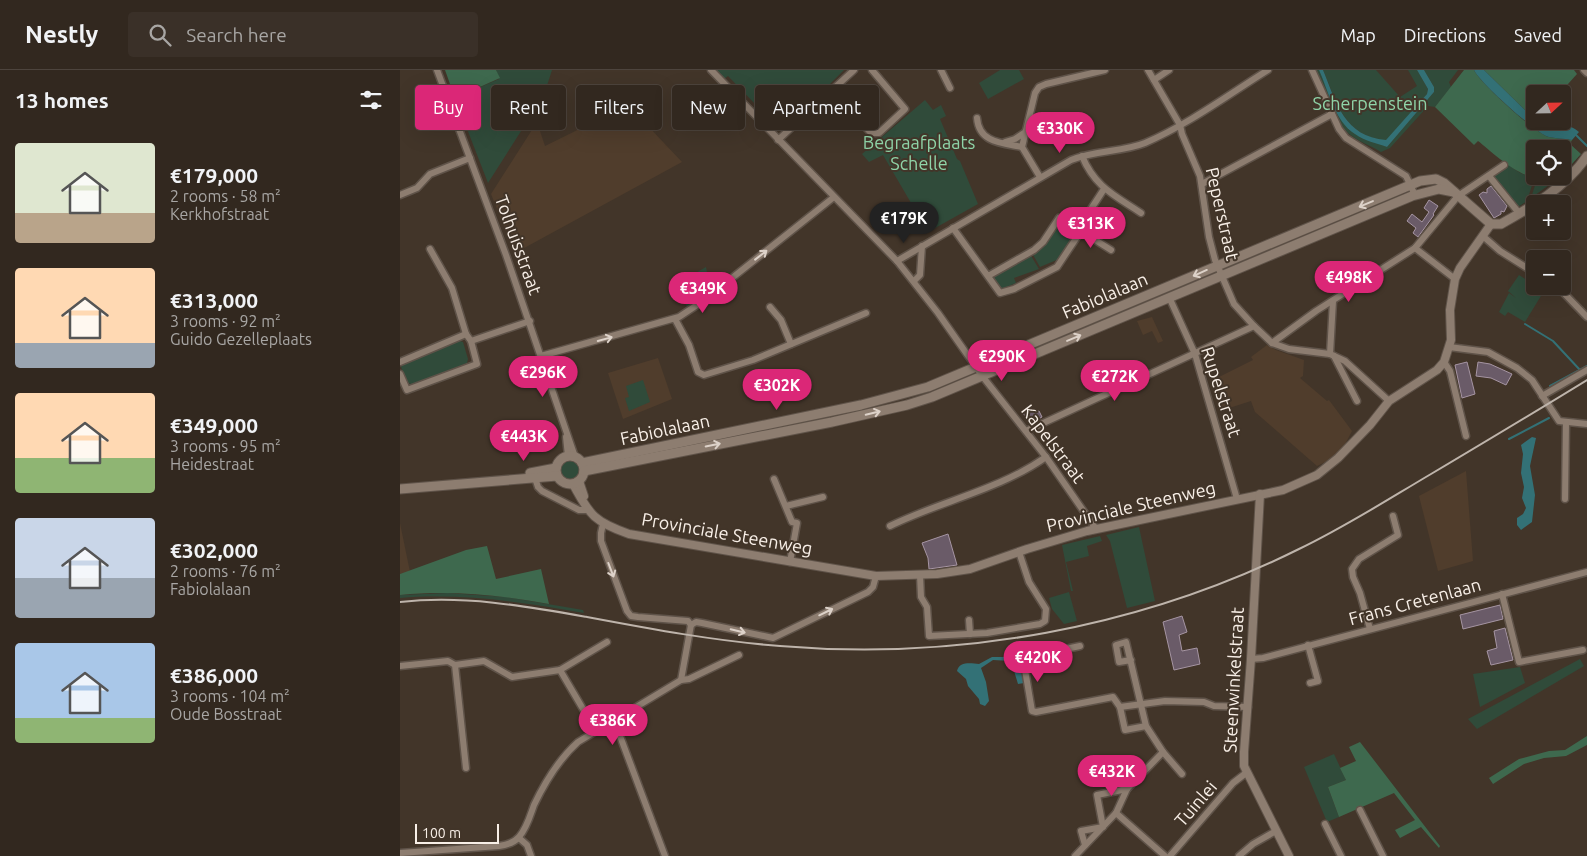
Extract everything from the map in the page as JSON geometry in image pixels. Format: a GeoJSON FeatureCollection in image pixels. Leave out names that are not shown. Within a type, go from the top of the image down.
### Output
{"type":"FeatureCollection","features":[{"type":"Feature","properties":{"kind":"main road"},"geometry":{"type":"LineString","coordinates":[[1492,224],[1501,224],[1557,188],[1572,175],[1586,158]]}},
{"type":"Feature","properties":{"kind":"main road","name":"Fabiolalaan"},"geometry":{"type":"LineString","coordinates":[[577,462],[887,399],[928,387],[1411,184],[1428,179],[1444,183],[1492,224]]}},
{"type":"Feature","properties":{"kind":"main road","name":"Fabiolalaan"},"geometry":{"type":"LineString","coordinates":[[577,462],[907,405],[983,377],[1169,297],[1415,195],[1439,189],[1456,194]]}},
{"type":"Feature","properties":{"kind":"main road"},"geometry":{"type":"LineString","coordinates":[[505,480],[536,482],[553,473],[560,460],[577,462],[576,483],[564,483],[553,473]]}},
{"type":"Feature","properties":{"kind":"main road"},"geometry":{"type":"LineString","coordinates":[[400,489],[505,480],[553,473]]}},
{"type":"Feature","properties":{"kind":"street","name":"Tolhuisstraat"},"geometry":{"type":"LineString","coordinates":[[437,70],[530,322],[577,462]]}},
{"type":"Feature","properties":{"kind":"street","name":"Kapelstraat"},"geometry":{"type":"LineString","coordinates":[[711,70],[897,261],[914,281],[983,377],[1046,458],[1096,529]]}},
{"type":"Feature","properties":{"kind":"street"},"geometry":{"type":"LineString","coordinates":[[837,85],[854,70]]}},
{"type":"Feature","properties":{"kind":"street"},"geometry":{"type":"LineString","coordinates":[[869,130],[879,133],[905,109],[872,70]]}},
{"type":"Feature","properties":{"kind":"street"},"geometry":{"type":"LineString","coordinates":[[1040,177],[1022,147],[1035,92],[1039,87],[1105,70]]}},
{"type":"Feature","properties":{"kind":"street","name":"Peperstraat"},"geometry":{"type":"LineString","coordinates":[[1148,70],[1180,125],[1202,184],[1209,237],[1217,266],[1234,304],[1272,343],[1289,349],[1332,355],[1345,361],[1389,401]]}},
{"type":"Feature","properties":{"kind":"street"},"geometry":{"type":"LineString","coordinates":[[1154,80],[1169,70]]}},
{"type":"Feature","properties":{"kind":"street"},"geometry":{"type":"LineString","coordinates":[[897,261],[1040,177],[1082,156],[1144,143],[1180,125],[1268,70]]}},
{"type":"Feature","properties":{"kind":"street"},"geometry":{"type":"LineString","coordinates":[[1312,70],[1332,114],[1346,138],[1406,176],[1415,195]]}},
{"type":"Feature","properties":{"kind":"street"},"geometry":{"type":"LineString","coordinates":[[1584,70],[1587,73]]}},
{"type":"Feature","properties":{"kind":"street"},"geometry":{"type":"LineString","coordinates":[[942,71],[950,88]]}},
{"type":"Feature","properties":{"kind":"street"},"geometry":{"type":"LineString","coordinates":[[1202,184],[1332,114]]}},
{"type":"Feature","properties":{"kind":"street"},"geometry":{"type":"LineString","coordinates":[[978,118],[978,126],[988,140],[1022,147]]}},
{"type":"Feature","properties":{"kind":"street"},"geometry":{"type":"LineString","coordinates":[[778,140],[789,130]]}},
{"type":"Feature","properties":{"kind":"street"},"geometry":{"type":"LineString","coordinates":[[1003,143],[1015,139],[1024,133]]}},
{"type":"Feature","properties":{"kind":"street"},"geometry":{"type":"LineString","coordinates":[[1082,156],[1087,168],[1104,189],[1141,213]]}},
{"type":"Feature","properties":{"kind":"street"},"geometry":{"type":"LineString","coordinates":[[400,195],[416,188],[430,174],[470,158]]}},
{"type":"Feature","properties":{"kind":"street"},"geometry":{"type":"LineString","coordinates":[[1272,343],[1296,324],[1415,248],[1456,194],[1490,176],[1504,164]]}},
{"type":"Feature","properties":{"kind":"street"},"geometry":{"type":"LineString","coordinates":[[1490,176],[1519,213]]}},
{"type":"Feature","properties":{"kind":"street"},"geometry":{"type":"LineString","coordinates":[[953,228],[1000,293],[1057,267],[1104,189]]}},
{"type":"Feature","properties":{"kind":"street"},"geometry":{"type":"LineString","coordinates":[[541,356],[675,319],[703,302],[834,198]]}},
{"type":"Feature","properties":{"kind":"street"},"geometry":{"type":"LineString","coordinates":[[988,276],[1034,250],[1043,242],[1059,218],[1112,250]]}},
{"type":"Feature","properties":{"kind":"street"},"geometry":{"type":"LineString","coordinates":[[1466,436],[1450,371],[1444,362],[1449,347],[1451,293],[1460,268],[1492,224]]}},
{"type":"Feature","properties":{"kind":"street"},"geometry":{"type":"LineString","coordinates":[[1484,237],[1500,251],[1526,267]]}},
{"type":"Feature","properties":{"kind":"street"},"geometry":{"type":"LineString","coordinates":[[914,281],[920,275],[922,246]]}},
{"type":"Feature","properties":{"kind":"street"},"geometry":{"type":"LineString","coordinates":[[1415,248],[1455,279]]}},
{"type":"Feature","properties":{"kind":"street"},"geometry":{"type":"LineString","coordinates":[[400,374],[407,390],[477,364],[452,288],[430,249]]}},
{"type":"Feature","properties":{"kind":"street"},"geometry":{"type":"LineString","coordinates":[[1566,295],[1587,317]]}},
{"type":"Feature","properties":{"kind":"street","name":"Rupelstraat"},"geometry":{"type":"LineString","coordinates":[[1169,297],[1194,354],[1237,499]]}},
{"type":"Feature","properties":{"kind":"street"},"geometry":{"type":"LineString","coordinates":[[1333,301],[1332,355],[1357,401]]}},
{"type":"Feature","properties":{"kind":"street"},"geometry":{"type":"LineString","coordinates":[[770,307],[782,320],[791,344]]}},
{"type":"Feature","properties":{"kind":"street"},"geometry":{"type":"LineString","coordinates":[[675,319],[689,345],[698,372],[704,375],[753,360],[866,313]]}},
{"type":"Feature","properties":{"kind":"street"},"geometry":{"type":"LineString","coordinates":[[471,341],[530,322]]}},
{"type":"Feature","properties":{"kind":"street"},"geometry":{"type":"LineString","coordinates":[[1026,431],[1254,326]]}},
{"type":"Feature","properties":{"kind":"street"},"geometry":{"type":"LineString","coordinates":[[400,362],[466,334]]}},
{"type":"Feature","properties":{"kind":"street"},"geometry":{"type":"LineString","coordinates":[[1449,347],[1488,352],[1511,364],[1530,378],[1559,421],[1587,424]]}},
{"type":"Feature","properties":{"kind":"street","name":"Provinciale Steenweg"},"geometry":{"type":"LineString","coordinates":[[536,482],[579,510],[588,510],[594,518],[604,524],[629,534],[876,576],[970,569],[1096,529],[1283,490],[1317,476],[1357,439],[1389,401],[1437,370],[1444,362]]}},
{"type":"Feature","properties":{"kind":"street"},"geometry":{"type":"LineString","coordinates":[[1542,396],[1587,370]]}},
{"type":"Feature","properties":{"kind":"street"},"geometry":{"type":"LineString","coordinates":[[1565,499],[1566,423]]}},
{"type":"Feature","properties":{"kind":"street"},"geometry":{"type":"LineString","coordinates":[[890,526],[912,515],[1014,477],[1046,458]]}},
{"type":"Feature","properties":{"kind":"street"},"geometry":{"type":"LineString","coordinates":[[774,479],[792,522],[797,523],[790,562]]}},
{"type":"Feature","properties":{"kind":"street"},"geometry":{"type":"LineString","coordinates":[[576,483],[588,510]]}},
{"type":"Feature","properties":{"kind":"street","name":"Steenwinkelstraat"},"geometry":{"type":"LineString","coordinates":[[1260,494],[1244,752],[1246,773],[1289,856]]}},
{"type":"Feature","properties":{"kind":"street"},"geometry":{"type":"LineString","coordinates":[[786,506],[823,497]]}},
{"type":"Feature","properties":{"kind":"street"},"geometry":{"type":"LineString","coordinates":[[1393,516],[1402,542]]}},
{"type":"Feature","properties":{"kind":"street"},"geometry":{"type":"LineString","coordinates":[[604,524],[600,532],[601,541],[627,611],[631,616],[688,621],[691,624]]}},
{"type":"Feature","properties":{"kind":"street"},"geometry":{"type":"LineString","coordinates":[[1370,629],[1360,593],[1352,577],[1352,569],[1359,559],[1398,535]]}},
{"type":"Feature","properties":{"kind":"street"},"geometry":{"type":"LineString","coordinates":[[920,574],[920,597],[927,607],[929,636],[970,634],[1040,624],[1045,622],[1046,609],[1029,582],[1019,552]]}},
{"type":"Feature","properties":{"kind":"street","name":"Frans Cretenlaan"},"geometry":{"type":"LineString","coordinates":[[1251,659],[1263,658],[1587,572]]}},
{"type":"Feature","properties":{"kind":"street"},"geometry":{"type":"LineString","coordinates":[[691,624],[696,622],[702,623],[773,638],[868,592],[873,588],[876,576]]}},
{"type":"Feature","properties":{"kind":"street"},"geometry":{"type":"LineString","coordinates":[[1502,594],[1519,662],[1583,650]]}},
{"type":"Feature","properties":{"kind":"street"},"geometry":{"type":"LineString","coordinates":[[969,620],[970,634]]}},
{"type":"Feature","properties":{"kind":"street"},"geometry":{"type":"LineString","coordinates":[[681,680],[691,624]]}},
{"type":"Feature","properties":{"kind":"street"},"geometry":{"type":"LineString","coordinates":[[400,666],[448,661],[455,665],[484,661],[505,675],[512,677],[560,670],[607,642]]}},
{"type":"Feature","properties":{"kind":"street"},"geometry":{"type":"LineString","coordinates":[[1080,646],[1023,658],[1033,712],[1113,697],[1120,707],[1124,730],[1146,726]]}},
{"type":"Feature","properties":{"kind":"street"},"geometry":{"type":"LineString","coordinates":[[1308,646],[1318,681],[1310,683]]}},
{"type":"Feature","properties":{"kind":"street"},"geometry":{"type":"LineString","coordinates":[[400,853],[499,846],[514,842],[519,838],[546,784],[560,761],[578,742],[681,680],[689,679],[739,655]]}},
{"type":"Feature","properties":{"kind":"street"},"geometry":{"type":"LineString","coordinates":[[1131,660],[1146,726],[1163,752],[1182,774]]}},
{"type":"Feature","properties":{"kind":"street"},"geometry":{"type":"LineString","coordinates":[[455,665],[466,768]]}},
{"type":"Feature","properties":{"kind":"street"},"geometry":{"type":"LineString","coordinates":[[560,670],[596,731]]}},
{"type":"Feature","properties":{"kind":"street"},"geometry":{"type":"LineString","coordinates":[[1120,707],[1165,701],[1204,702],[1214,706],[1248,707]]}},
{"type":"Feature","properties":{"kind":"street"},"geometry":{"type":"LineString","coordinates":[[614,720],[665,856]]}},
{"type":"Feature","properties":{"kind":"street"},"geometry":{"type":"LineString","coordinates":[[1075,856],[1116,813],[1127,789],[1163,752]]}},
{"type":"Feature","properties":{"kind":"street","name":"Tuinlei"},"geometry":{"type":"LineString","coordinates":[[1170,856],[1233,783],[1246,773]]}},
{"type":"Feature","properties":{"kind":"street"},"geometry":{"type":"LineString","coordinates":[[1103,826],[1098,795],[1127,789]]}},
{"type":"Feature","properties":{"kind":"street"},"geometry":{"type":"LineString","coordinates":[[1360,810],[1383,856]]}},
{"type":"Feature","properties":{"kind":"street"},"geometry":{"type":"LineString","coordinates":[[1116,813],[1165,856]]}},
{"type":"Feature","properties":{"kind":"street"},"geometry":{"type":"LineString","coordinates":[[1325,824],[1341,856]]}},
{"type":"Feature","properties":{"kind":"street"},"geometry":{"type":"LineString","coordinates":[[1085,845],[1081,831],[1103,826]]}},
{"type":"Feature","properties":{"kind":"street"},"geometry":{"type":"LineString","coordinates":[[1239,856],[1253,844],[1276,831]]}},
{"type":"Feature","properties":{"kind":"street"},"geometry":{"type":"LineString","coordinates":[[519,838],[527,845],[531,856]]}},
{"type":"Feature","properties":{"kind":"shaded area"},"geometry":{"type":"Polygon","coordinates":[[[532,130],[540,130],[545,146],[577,130],[652,130],[682,162],[515,253],[491,194],[532,130]]]}},
{"type":"Feature","properties":{"kind":"shaded area"},"geometry":{"type":"Polygon","coordinates":[[[1152,317],[1163,341],[1158,343],[1152,331],[1143,335],[1137,321],[1152,317]]]}},
{"type":"Feature","properties":{"kind":"shaded area"},"geometry":{"type":"Polygon","coordinates":[[[1267,345],[1304,360],[1303,376],[1300,378],[1327,401],[1329,400],[1352,431],[1341,452],[1334,458],[1317,466],[1255,412],[1251,401],[1220,411],[1211,381],[1253,360],[1251,357],[1267,345]]]}},
{"type":"Feature","properties":{"kind":"shaded area"},"geometry":{"type":"Polygon","coordinates":[[[658,358],[672,399],[623,419],[608,373],[658,358]]]}},
{"type":"Feature","properties":{"kind":"shaded area"},"geometry":{"type":"Polygon","coordinates":[[[1466,471],[1473,561],[1438,571],[1419,496],[1466,471]]]}},
{"type":"Feature","properties":{"kind":"shaded area"},"geometry":{"type":"Polygon","coordinates":[[[400,523],[410,572],[400,574],[400,523]]]}},
{"type":"Feature","properties":{"kind":"green space"},"geometry":{"type":"Polygon","coordinates":[[[445,70],[496,70],[500,78],[481,86],[450,85],[445,70]]]}},
{"type":"Feature","properties":{"kind":"green space"},"geometry":{"type":"Polygon","coordinates":[[[496,70],[552,70],[547,85],[491,85],[491,130],[522,130],[488,183],[467,130],[481,130],[481,87],[499,79],[496,70]]]}},
{"type":"Feature","properties":{"kind":"green space"},"geometry":{"type":"Polygon","coordinates":[[[715,70],[844,70],[829,85],[755,85],[755,104],[745,94],[745,85],[737,85],[728,76],[724,79],[715,70]]]}},
{"type":"Feature","properties":{"kind":"green space"},"geometry":{"type":"Polygon","coordinates":[[[1000,70],[1019,70],[1024,79],[988,99],[979,83],[1000,70]]]}},
{"type":"Feature","properties":{"kind":"green space","name":"Scherpenstein"},"geometry":{"type":"Polygon","coordinates":[[[1316,70],[1319,70],[1336,110],[1349,130],[1387,147],[1434,92],[1434,87],[1424,70],[1458,70],[1449,82],[1451,87],[1435,107],[1428,106],[1390,148],[1381,152],[1356,139],[1343,127],[1334,112],[1316,70]]]}},
{"type":"Feature","properties":{"kind":"green space","name":"Scherpenstein"},"geometry":{"type":"Polygon","coordinates":[[[1323,70],[1376,70],[1400,97],[1417,86],[1408,70],[1417,70],[1428,89],[1427,94],[1386,141],[1372,138],[1352,125],[1344,116],[1323,70]]]}},
{"type":"Feature","properties":{"kind":"green space"},"geometry":{"type":"Polygon","coordinates":[[[1464,70],[1474,70],[1495,95],[1526,121],[1526,130],[1537,130],[1549,137],[1572,140],[1571,142],[1571,140],[1526,140],[1526,175],[1515,170],[1478,141],[1474,145],[1435,107],[1464,70]]]}},
{"type":"Feature","properties":{"kind":"green space"},"geometry":{"type":"Polygon","coordinates":[[[1484,70],[1574,70],[1577,74],[1567,85],[1526,85],[1525,110],[1484,70]]]}},
{"type":"Feature","properties":{"kind":"green space","name":"Begraafplaats Schelle"},"geometry":{"type":"Polygon","coordinates":[[[925,100],[933,110],[941,105],[946,116],[940,119],[978,204],[928,232],[883,155],[869,162],[862,154],[925,100]]]}},
{"type":"Feature","properties":{"kind":"green space"},"geometry":{"type":"Polygon","coordinates":[[[1571,145],[1581,154],[1571,165],[1571,145]]]}},
{"type":"Feature","properties":{"kind":"green space"},"geometry":{"type":"Polygon","coordinates":[[[1508,164],[1526,175],[1526,185],[1532,185],[1529,195],[1526,195],[1526,202],[1518,207],[1493,176],[1508,164]]]}},
{"type":"Feature","properties":{"kind":"green space"},"geometry":{"type":"Polygon","coordinates":[[[1535,185],[1549,185],[1535,195],[1532,195],[1535,185]]]}},
{"type":"Feature","properties":{"kind":"green space"},"geometry":{"type":"Polygon","coordinates":[[[1065,227],[1075,233],[1059,259],[1040,267],[1032,253],[1042,248],[1057,228],[1065,227]]]}},
{"type":"Feature","properties":{"kind":"green space"},"geometry":{"type":"Polygon","coordinates":[[[1030,254],[1039,269],[1014,278],[1016,283],[999,288],[993,276],[1030,254]]]}},
{"type":"Feature","properties":{"kind":"green space"},"geometry":{"type":"Polygon","coordinates":[[[706,267],[708,277],[714,286],[703,294],[692,275],[706,267]]]}},
{"type":"Feature","properties":{"kind":"green space"},"geometry":{"type":"Polygon","coordinates":[[[1519,275],[1526,279],[1526,295],[1542,295],[1525,322],[1508,312],[1505,316],[1499,312],[1509,293],[1516,298],[1508,291],[1519,275]]]}},
{"type":"Feature","properties":{"kind":"green space"},"geometry":{"type":"Polygon","coordinates":[[[688,277],[699,298],[687,307],[675,284],[688,277]]]}},
{"type":"Feature","properties":{"kind":"green space"},"geometry":{"type":"Polygon","coordinates":[[[457,340],[463,342],[468,359],[467,363],[414,385],[408,383],[401,367],[403,364],[457,340]]]}},
{"type":"Feature","properties":{"kind":"green space"},"geometry":{"type":"Polygon","coordinates":[[[643,380],[650,402],[629,411],[625,398],[629,397],[626,386],[643,380]]]}},
{"type":"Feature","properties":{"kind":"green space"},"geometry":{"type":"Polygon","coordinates":[[[570,460],[577,463],[580,470],[577,477],[570,480],[563,477],[560,470],[563,463],[570,460]]]}},
{"type":"Feature","properties":{"kind":"green space"},"geometry":{"type":"Polygon","coordinates":[[[1139,527],[1155,601],[1127,608],[1110,541],[1106,535],[1139,527]]]}},
{"type":"Feature","properties":{"kind":"green space"},"geometry":{"type":"Polygon","coordinates":[[[1100,536],[1102,541],[1087,546],[1089,556],[1066,562],[1073,591],[1071,591],[1062,545],[1100,536]]]}},
{"type":"Feature","properties":{"kind":"green space"},"geometry":{"type":"Polygon","coordinates":[[[487,546],[496,579],[541,569],[549,604],[474,594],[400,595],[400,574],[466,550],[487,546]]]}},
{"type":"Feature","properties":{"kind":"green space"},"geometry":{"type":"Polygon","coordinates":[[[1069,592],[1077,621],[1064,624],[1052,609],[1049,598],[1069,592]]]}},
{"type":"Feature","properties":{"kind":"green space"},"geometry":{"type":"Polygon","coordinates":[[[447,593],[507,597],[583,610],[584,613],[538,605],[470,598],[400,598],[400,595],[447,593]]]}},
{"type":"Feature","properties":{"kind":"green space"},"geometry":{"type":"Polygon","coordinates":[[[1580,659],[1584,666],[1477,729],[1468,719],[1580,659]]]}},
{"type":"Feature","properties":{"kind":"green space"},"geometry":{"type":"Polygon","coordinates":[[[1520,667],[1525,683],[1480,707],[1473,674],[1520,667]]]}},
{"type":"Feature","properties":{"kind":"green space"},"geometry":{"type":"Polygon","coordinates":[[[1587,736],[1587,745],[1566,756],[1544,758],[1524,764],[1493,784],[1489,778],[1519,759],[1549,751],[1565,750],[1587,736]]]}},
{"type":"Feature","properties":{"kind":"green space"},"geometry":{"type":"Polygon","coordinates":[[[1360,742],[1440,846],[1439,848],[1421,827],[1400,838],[1395,830],[1415,820],[1394,793],[1339,817],[1328,787],[1346,780],[1340,768],[1356,761],[1349,747],[1360,742]]]}},
{"type":"Feature","properties":{"kind":"green space"},"geometry":{"type":"Polygon","coordinates":[[[1334,754],[1346,780],[1328,787],[1339,817],[1327,822],[1304,767],[1334,754]]]}},
{"type":"Feature","properties":{"kind":"water"},"geometry":{"type":"Polygon","coordinates":[[[1319,70],[1323,70],[1338,106],[1351,125],[1360,132],[1386,140],[1427,94],[1428,89],[1417,70],[1424,70],[1434,87],[1434,92],[1387,147],[1371,142],[1348,129],[1337,114],[1319,70]]]}},
{"type":"Feature","properties":{"kind":"water"},"geometry":{"type":"Polygon","coordinates":[[[1474,70],[1484,70],[1526,111],[1526,122],[1507,105],[1474,70]]]}},
{"type":"Feature","properties":{"kind":"water"},"geometry":{"type":"Polygon","coordinates":[[[1571,127],[1579,132],[1572,140],[1552,138],[1536,130],[1571,130],[1571,127]]]}},
{"type":"Feature","properties":{"kind":"water"},"geometry":{"type":"Polygon","coordinates":[[[1532,437],[1536,438],[1530,466],[1535,495],[1532,522],[1521,530],[1517,525],[1517,518],[1523,514],[1526,508],[1522,498],[1524,487],[1521,473],[1523,454],[1521,445],[1532,437]]]}},
{"type":"Feature","properties":{"kind":"water"},"geometry":{"type":"Polygon","coordinates":[[[1018,654],[1024,683],[1018,684],[1011,661],[993,660],[981,668],[986,682],[989,701],[985,706],[980,704],[979,699],[968,686],[966,679],[957,671],[963,664],[979,664],[992,657],[1011,657],[1018,654]]]}},
{"type":"Feature","properties":{"kind":"building"},"geometry":{"type":"Polygon","coordinates":[[[1491,186],[1507,206],[1504,212],[1501,211],[1501,214],[1494,218],[1479,195],[1483,192],[1487,193],[1487,189],[1491,186]]]}},
{"type":"Feature","properties":{"kind":"building"},"geometry":{"type":"Polygon","coordinates":[[[1429,200],[1438,206],[1434,215],[1418,237],[1413,233],[1416,228],[1407,221],[1412,214],[1422,222],[1429,212],[1424,208],[1429,200]]]}},
{"type":"Feature","properties":{"kind":"building"},"geometry":{"type":"Polygon","coordinates":[[[1467,362],[1475,394],[1462,398],[1455,365],[1467,362]]]}},
{"type":"Feature","properties":{"kind":"building"},"geometry":{"type":"Polygon","coordinates":[[[1478,362],[1490,364],[1512,374],[1506,385],[1491,378],[1476,376],[1478,362]]]}},
{"type":"Feature","properties":{"kind":"building"},"geometry":{"type":"Polygon","coordinates":[[[1029,407],[1034,413],[1039,411],[1042,417],[1031,423],[1022,412],[1029,407]]]}},
{"type":"Feature","properties":{"kind":"building"},"geometry":{"type":"Polygon","coordinates":[[[948,534],[957,565],[929,569],[928,558],[922,543],[948,534]]]}},
{"type":"Feature","properties":{"kind":"building"},"geometry":{"type":"Polygon","coordinates":[[[1500,605],[1503,619],[1463,629],[1460,615],[1500,605]]]}},
{"type":"Feature","properties":{"kind":"building"},"geometry":{"type":"Polygon","coordinates":[[[1182,616],[1187,632],[1179,635],[1182,651],[1197,648],[1200,664],[1174,670],[1163,622],[1182,616]]]}},
{"type":"Feature","properties":{"kind":"building"},"geometry":{"type":"Polygon","coordinates":[[[1505,628],[1513,660],[1491,665],[1487,651],[1497,648],[1494,631],[1505,628]]]}},
{"type":"Feature","properties":{"kind":"waterway"},"geometry":{"type":"LineString","coordinates":[[1575,134],[1587,146]]}},
{"type":"Feature","properties":{"kind":"waterway"},"geometry":{"type":"LineString","coordinates":[[1525,324],[1553,341],[1580,370]]}},
{"type":"Feature","properties":{"kind":"waterway"},"geometry":{"type":"LineString","coordinates":[[1550,386],[1587,366]]}},
{"type":"Feature","properties":{"kind":"waterway"},"geometry":{"type":"LineString","coordinates":[[1509,439],[1549,418]]}},
{"type":"Feature","properties":{"kind":"waterway"},"geometry":{"type":"LineString","coordinates":[[1019,655],[1065,646]]}},
{"type":"Feature","properties":{"kind":"railway"},"geometry":{"type":"LineString","coordinates":[[400,602],[448,600],[494,603],[541,609],[707,638],[780,646],[847,649],[913,648],[980,643],[1046,633],[1112,618],[1176,600],[1238,576],[1299,549],[1366,513],[1587,380]]}}]}
